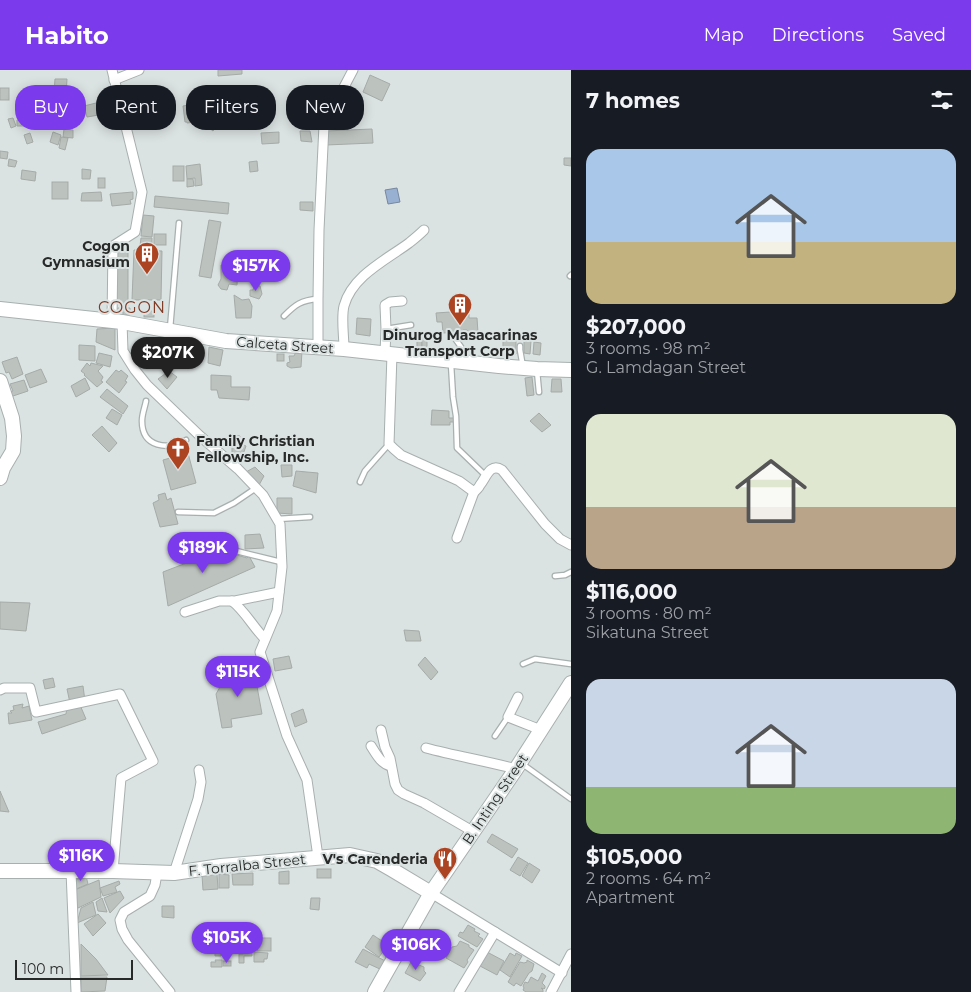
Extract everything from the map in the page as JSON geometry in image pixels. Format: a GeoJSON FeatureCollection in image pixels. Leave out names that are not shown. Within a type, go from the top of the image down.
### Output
{"type":"FeatureCollection","features":[{"type":"Feature","properties":{"kind":"street"},"geometry":{"type":"LineString","coordinates":[[112,70],[142,192],[134,232],[113,246],[117,321],[123,351],[134,370],[147,385],[263,495],[280,524],[281,562],[277,611],[260,652],[286,736],[307,780],[318,857]]}},
{"type":"Feature","properties":{"kind":"street"},"geometry":{"type":"LineString","coordinates":[[114,80],[139,70]]}},
{"type":"Feature","properties":{"kind":"street"},"geometry":{"type":"LineString","coordinates":[[318,347],[319,230],[324,125],[353,70]]}},
{"type":"Feature","properties":{"kind":"street"},"geometry":{"type":"LineString","coordinates":[[344,349],[344,309],[347,298],[357,282],[372,268],[411,242],[424,230]]}},
{"type":"Feature","properties":{"kind":"street"},"geometry":{"type":"LineString","coordinates":[[402,301],[390,302],[385,305],[388,354],[389,444],[401,455],[459,481],[474,492]]}},
{"type":"Feature","properties":{"kind":"street","name":"Calceta Street"},"geometry":{"type":"LineString","coordinates":[[0,309],[117,321],[226,341],[344,349],[530,369],[571,370]]}},
{"type":"Feature","properties":{"kind":"street"},"geometry":{"type":"LineString","coordinates":[[0,381],[12,418],[14,436],[13,451],[1,471]]}},
{"type":"Feature","properties":{"kind":"street"},"geometry":{"type":"LineString","coordinates":[[457,538],[474,492],[482,484],[486,475],[494,468],[498,468],[502,470],[560,540],[571,545]]}},
{"type":"Feature","properties":{"kind":"street"},"geometry":{"type":"LineString","coordinates":[[185,612],[219,601],[232,601],[279,592]]}},
{"type":"Feature","properties":{"kind":"street"},"geometry":{"type":"LineString","coordinates":[[232,601],[265,638]]}},
{"type":"Feature","properties":{"kind":"street","name":"B. Inting Street"},"geometry":{"type":"LineString","coordinates":[[375,992],[431,893],[474,832],[571,683]]}},
{"type":"Feature","properties":{"kind":"street"},"geometry":{"type":"LineString","coordinates":[[0,690],[4,688],[30,688],[36,712],[120,694],[153,761],[121,778],[112,870]]}},
{"type":"Feature","properties":{"kind":"street"},"geometry":{"type":"LineString","coordinates":[[518,697],[508,717],[541,730]]}},
{"type":"Feature","properties":{"kind":"street"},"geometry":{"type":"LineString","coordinates":[[382,730],[398,790],[474,832]]}},
{"type":"Feature","properties":{"kind":"street"},"geometry":{"type":"LineString","coordinates":[[385,747],[369,745],[380,760],[386,765],[391,766]]}},
{"type":"Feature","properties":{"kind":"street"},"geometry":{"type":"LineString","coordinates":[[426,748],[460,757],[518,765]]}},
{"type":"Feature","properties":{"kind":"street"},"geometry":{"type":"LineString","coordinates":[[174,873],[198,799],[201,782],[199,770]]}},
{"type":"Feature","properties":{"kind":"street","name":"F. Torralba Street"},"geometry":{"type":"LineString","coordinates":[[0,871],[112,870],[174,873],[221,866],[350,855],[377,861],[391,868],[562,973]]}},
{"type":"Feature","properties":{"kind":"street"},"geometry":{"type":"LineString","coordinates":[[71,871],[76,992]]}},
{"type":"Feature","properties":{"kind":"street"},"geometry":{"type":"LineString","coordinates":[[157,873],[155,885],[150,896],[124,912],[120,920],[128,940],[170,992]]}},
{"type":"Feature","properties":{"kind":"street"},"geometry":{"type":"LineString","coordinates":[[459,992],[496,932]]}},
{"type":"Feature","properties":{"kind":"street"},"geometry":{"type":"LineString","coordinates":[[552,992],[571,954]]}},
{"type":"Feature","properties":{"kind":"lane"},"geometry":{"type":"LineString","coordinates":[[170,331],[179,222]]}},
{"type":"Feature","properties":{"kind":"lane"},"geometry":{"type":"LineString","coordinates":[[284,316],[295,304],[318,298]]}},
{"type":"Feature","properties":{"kind":"lane"},"geometry":{"type":"LineString","coordinates":[[386,329],[411,325]]}},
{"type":"Feature","properties":{"kind":"lane"},"geometry":{"type":"LineString","coordinates":[[454,337],[461,347],[467,362]]}},
{"type":"Feature","properties":{"kind":"lane"},"geometry":{"type":"LineString","coordinates":[[520,346],[538,392]]}},
{"type":"Feature","properties":{"kind":"lane"},"geometry":{"type":"LineString","coordinates":[[450,360],[456,416],[457,448],[486,475]]}},
{"type":"Feature","properties":{"kind":"lane"},"geometry":{"type":"LineString","coordinates":[[146,401],[142,421],[144,430],[154,444],[164,446],[178,444],[186,440]]}},
{"type":"Feature","properties":{"kind":"lane"},"geometry":{"type":"LineString","coordinates":[[360,482],[365,471],[389,444]]}},
{"type":"Feature","properties":{"kind":"lane"},"geometry":{"type":"LineString","coordinates":[[178,512],[214,513],[234,503],[256,488]]}},
{"type":"Feature","properties":{"kind":"lane"},"geometry":{"type":"LineString","coordinates":[[277,519],[310,517]]}},
{"type":"Feature","properties":{"kind":"lane"},"geometry":{"type":"LineString","coordinates":[[179,551],[224,548],[281,562]]}},
{"type":"Feature","properties":{"kind":"lane"},"geometry":{"type":"LineString","coordinates":[[555,576],[571,572]]}},
{"type":"Feature","properties":{"kind":"lane"},"geometry":{"type":"LineString","coordinates":[[523,664],[535,659],[571,664]]}},
{"type":"Feature","properties":{"kind":"lane"},"geometry":{"type":"LineString","coordinates":[[495,736],[508,717]]}},
{"type":"Feature","properties":{"kind":"lane"},"geometry":{"type":"LineString","coordinates":[[518,765],[571,799]]}},
{"type":"Feature","properties":{"kind":"water"},"geometry":{"type":"Polygon","coordinates":[[[397,188],[400,202],[388,204],[385,190],[397,188]]]}},
{"type":"Feature","properties":{"kind":"building"},"geometry":{"type":"Polygon","coordinates":[[[218,70],[242,70],[242,74],[218,76],[218,70]]]}},
{"type":"Feature","properties":{"kind":"building"},"geometry":{"type":"Polygon","coordinates":[[[370,75],[390,84],[382,101],[364,92],[370,75]]]}},
{"type":"Feature","properties":{"kind":"building"},"geometry":{"type":"Polygon","coordinates":[[[55,79],[67,79],[67,85],[55,85],[55,79]]]}},
{"type":"Feature","properties":{"kind":"building"},"geometry":{"type":"Polygon","coordinates":[[[0,88],[9,88],[9,100],[0,100],[0,88]]]}},
{"type":"Feature","properties":{"kind":"building"},"geometry":{"type":"Polygon","coordinates":[[[96,103],[96,115],[87,117],[86,106],[96,103]]]}},
{"type":"Feature","properties":{"kind":"building"},"geometry":{"type":"Polygon","coordinates":[[[183,106],[186,106],[186,122],[185,122],[183,106]]]}},
{"type":"Feature","properties":{"kind":"building"},"geometry":{"type":"Polygon","coordinates":[[[13,118],[15,126],[11,128],[8,119],[13,118]]]}},
{"type":"Feature","properties":{"kind":"building"},"geometry":{"type":"Polygon","coordinates":[[[372,129],[373,143],[326,145],[325,131],[372,129]]]}},
{"type":"Feature","properties":{"kind":"building"},"geometry":{"type":"Polygon","coordinates":[[[64,130],[73,130],[73,138],[63,137],[64,130]]]}},
{"type":"Feature","properties":{"kind":"building"},"geometry":{"type":"Polygon","coordinates":[[[300,131],[310,131],[312,142],[301,141],[300,131]]]}},
{"type":"Feature","properties":{"kind":"building"},"geometry":{"type":"Polygon","coordinates":[[[53,132],[61,135],[58,145],[50,142],[53,132]]]}},
{"type":"Feature","properties":{"kind":"building"},"geometry":{"type":"Polygon","coordinates":[[[279,132],[279,143],[262,144],[261,133],[279,132]]]}},
{"type":"Feature","properties":{"kind":"building"},"geometry":{"type":"Polygon","coordinates":[[[30,133],[33,142],[27,144],[24,135],[30,133]]]}},
{"type":"Feature","properties":{"kind":"building"},"geometry":{"type":"Polygon","coordinates":[[[61,137],[68,138],[65,150],[59,148],[61,137]]]}},
{"type":"Feature","properties":{"kind":"building"},"geometry":{"type":"Polygon","coordinates":[[[0,151],[8,152],[7,159],[0,158],[0,151]]]}},
{"type":"Feature","properties":{"kind":"building"},"geometry":{"type":"Polygon","coordinates":[[[564,158],[571,158],[571,166],[564,165],[564,158]]]}},
{"type":"Feature","properties":{"kind":"building"},"geometry":{"type":"Polygon","coordinates":[[[9,159],[17,161],[15,167],[8,166],[9,159]]]}},
{"type":"Feature","properties":{"kind":"building"},"geometry":{"type":"Polygon","coordinates":[[[257,161],[258,171],[250,172],[249,162],[257,161]]]}},
{"type":"Feature","properties":{"kind":"building"},"geometry":{"type":"Polygon","coordinates":[[[200,164],[202,185],[195,186],[195,178],[187,179],[186,166],[200,164]]]}},
{"type":"Feature","properties":{"kind":"building"},"geometry":{"type":"Polygon","coordinates":[[[173,166],[184,166],[184,181],[173,181],[173,166]]]}},
{"type":"Feature","properties":{"kind":"building"},"geometry":{"type":"Polygon","coordinates":[[[82,169],[91,170],[90,179],[82,179],[82,169]]]}},
{"type":"Feature","properties":{"kind":"building"},"geometry":{"type":"Polygon","coordinates":[[[22,170],[36,172],[35,181],[21,179],[22,170]]]}},
{"type":"Feature","properties":{"kind":"building"},"geometry":{"type":"Polygon","coordinates":[[[98,178],[105,178],[105,188],[98,188],[98,178]]]}},
{"type":"Feature","properties":{"kind":"building"},"geometry":{"type":"Polygon","coordinates":[[[187,179],[193,179],[194,186],[187,187],[187,179]]]}},
{"type":"Feature","properties":{"kind":"building"},"geometry":{"type":"Polygon","coordinates":[[[52,182],[68,182],[68,199],[52,199],[52,182]]]}},
{"type":"Feature","properties":{"kind":"building"},"geometry":{"type":"Polygon","coordinates":[[[101,192],[102,201],[81,201],[82,193],[101,192]]]}},
{"type":"Feature","properties":{"kind":"building"},"geometry":{"type":"Polygon","coordinates":[[[133,192],[133,199],[130,200],[131,204],[112,206],[110,194],[133,192]]]}},
{"type":"Feature","properties":{"kind":"building"},"geometry":{"type":"Polygon","coordinates":[[[155,196],[229,203],[228,214],[154,207],[155,196]]]}},
{"type":"Feature","properties":{"kind":"building"},"geometry":{"type":"Polygon","coordinates":[[[300,202],[313,202],[313,211],[300,210],[300,202]]]}},
{"type":"Feature","properties":{"kind":"building"},"geometry":{"type":"Polygon","coordinates":[[[143,215],[154,216],[152,237],[141,236],[143,215]]]}},
{"type":"Feature","properties":{"kind":"building"},"geometry":{"type":"Polygon","coordinates":[[[209,220],[221,222],[211,278],[199,276],[209,220]]]}},
{"type":"Feature","properties":{"kind":"building"},"geometry":{"type":"Polygon","coordinates":[[[154,234],[166,234],[166,245],[154,245],[154,234]]]}},
{"type":"Feature","properties":{"kind":"building"},"geometry":{"type":"Polygon","coordinates":[[[141,238],[152,238],[152,247],[140,246],[141,238]]]}},
{"type":"Feature","properties":{"kind":"building"},"geometry":{"type":"Polygon","coordinates":[[[118,249],[128,249],[128,263],[117,263],[118,249]]]}},
{"type":"Feature","properties":{"kind":"building","name":"Cogon Gymnasium"},"geometry":{"type":"Polygon","coordinates":[[[134,250],[162,251],[161,300],[132,300],[134,250]]]}},
{"type":"Feature","properties":{"kind":"building"},"geometry":{"type":"Polygon","coordinates":[[[117,265],[128,265],[128,306],[121,305],[116,301],[117,265]]]}},
{"type":"Feature","properties":{"kind":"building"},"geometry":{"type":"Polygon","coordinates":[[[221,265],[238,265],[237,285],[229,284],[227,290],[221,289],[218,285],[221,279],[221,265]]]}},
{"type":"Feature","properties":{"kind":"building"},"geometry":{"type":"Polygon","coordinates":[[[255,285],[260,286],[262,294],[259,299],[250,296],[250,290],[253,290],[255,285]]]}},
{"type":"Feature","properties":{"kind":"building"},"geometry":{"type":"Polygon","coordinates":[[[234,295],[242,300],[249,299],[252,306],[251,318],[236,318],[234,295]]]}},
{"type":"Feature","properties":{"kind":"building"},"geometry":{"type":"Polygon","coordinates":[[[118,308],[130,308],[130,315],[123,315],[123,312],[118,312],[118,308]]]}},
{"type":"Feature","properties":{"kind":"building"},"geometry":{"type":"Polygon","coordinates":[[[144,311],[154,311],[154,317],[144,317],[144,311]]]}},
{"type":"Feature","properties":{"kind":"building","name":"Dinurog Masacarinas Transport Corp"},"geometry":{"type":"Polygon","coordinates":[[[465,311],[465,314],[469,314],[469,318],[477,318],[478,333],[469,334],[467,330],[463,330],[461,332],[443,333],[442,322],[437,322],[436,313],[465,311]]]}},
{"type":"Feature","properties":{"kind":"building"},"geometry":{"type":"Polygon","coordinates":[[[357,318],[371,319],[370,336],[356,334],[357,318]]]}},
{"type":"Feature","properties":{"kind":"building"},"geometry":{"type":"Polygon","coordinates":[[[115,328],[115,350],[96,342],[97,329],[115,328]]]}},
{"type":"Feature","properties":{"kind":"building"},"geometry":{"type":"Polygon","coordinates":[[[417,335],[422,336],[422,347],[417,347],[417,335]]]}},
{"type":"Feature","properties":{"kind":"building"},"geometry":{"type":"Polygon","coordinates":[[[427,335],[427,347],[422,347],[422,336],[427,335]]]}},
{"type":"Feature","properties":{"kind":"building"},"geometry":{"type":"Polygon","coordinates":[[[176,336],[184,337],[184,352],[175,351],[176,336]]]}},
{"type":"Feature","properties":{"kind":"building"},"geometry":{"type":"Polygon","coordinates":[[[503,338],[516,339],[516,354],[503,353],[503,338]]]}},
{"type":"Feature","properties":{"kind":"building"},"geometry":{"type":"Polygon","coordinates":[[[524,341],[531,341],[530,354],[524,353],[524,341]]]}},
{"type":"Feature","properties":{"kind":"building"},"geometry":{"type":"Polygon","coordinates":[[[534,342],[541,343],[540,355],[533,354],[534,342]]]}},
{"type":"Feature","properties":{"kind":"building"},"geometry":{"type":"Polygon","coordinates":[[[150,343],[162,343],[161,367],[146,368],[150,343]]]}},
{"type":"Feature","properties":{"kind":"building"},"geometry":{"type":"Polygon","coordinates":[[[186,343],[194,347],[199,345],[197,364],[185,367],[186,343]]]}},
{"type":"Feature","properties":{"kind":"building"},"geometry":{"type":"Polygon","coordinates":[[[79,345],[95,346],[95,361],[79,360],[79,345]]]}},
{"type":"Feature","properties":{"kind":"building"},"geometry":{"type":"Polygon","coordinates":[[[209,347],[223,350],[220,366],[208,363],[209,347]]]}},
{"type":"Feature","properties":{"kind":"building"},"geometry":{"type":"Polygon","coordinates":[[[164,351],[172,351],[171,366],[162,365],[164,351]]]}},
{"type":"Feature","properties":{"kind":"building"},"geometry":{"type":"Polygon","coordinates":[[[302,351],[301,367],[291,368],[287,366],[287,363],[290,362],[289,356],[294,356],[296,352],[302,351]]]}},
{"type":"Feature","properties":{"kind":"building"},"geometry":{"type":"Polygon","coordinates":[[[99,353],[112,356],[110,367],[96,363],[99,353]]]}},
{"type":"Feature","properties":{"kind":"building"},"geometry":{"type":"Polygon","coordinates":[[[175,353],[184,354],[184,367],[173,366],[175,353]]]}},
{"type":"Feature","properties":{"kind":"building"},"geometry":{"type":"Polygon","coordinates":[[[277,354],[284,354],[284,361],[277,361],[277,354]]]}},
{"type":"Feature","properties":{"kind":"building"},"geometry":{"type":"Polygon","coordinates":[[[17,357],[23,374],[12,379],[9,372],[6,373],[2,362],[17,357]]]}},
{"type":"Feature","properties":{"kind":"building"},"geometry":{"type":"Polygon","coordinates":[[[87,363],[90,366],[91,363],[103,366],[98,371],[103,377],[101,381],[103,382],[97,387],[81,371],[87,363]]]}},
{"type":"Feature","properties":{"kind":"building"},"geometry":{"type":"Polygon","coordinates":[[[41,369],[47,382],[30,388],[25,375],[41,369]]]}},
{"type":"Feature","properties":{"kind":"building"},"geometry":{"type":"Polygon","coordinates":[[[116,370],[119,372],[121,370],[128,376],[125,381],[127,382],[119,393],[106,382],[116,370]]]}},
{"type":"Feature","properties":{"kind":"building"},"geometry":{"type":"Polygon","coordinates":[[[169,371],[177,377],[167,389],[158,379],[169,371]]]}},
{"type":"Feature","properties":{"kind":"building"},"geometry":{"type":"Polygon","coordinates":[[[211,375],[231,376],[231,387],[250,387],[249,400],[219,398],[217,390],[211,390],[211,375]]]}},
{"type":"Feature","properties":{"kind":"building"},"geometry":{"type":"Polygon","coordinates":[[[532,377],[534,395],[527,396],[525,378],[532,377]]]}},
{"type":"Feature","properties":{"kind":"building"},"geometry":{"type":"Polygon","coordinates":[[[85,378],[90,389],[76,397],[71,386],[85,378]]]}},
{"type":"Feature","properties":{"kind":"building"},"geometry":{"type":"Polygon","coordinates":[[[552,379],[561,379],[562,392],[551,392],[552,379]]]}},
{"type":"Feature","properties":{"kind":"building"},"geometry":{"type":"Polygon","coordinates":[[[24,380],[28,391],[10,397],[9,392],[13,391],[10,384],[24,380]]]}},
{"type":"Feature","properties":{"kind":"building"},"geometry":{"type":"Polygon","coordinates":[[[107,389],[128,406],[123,414],[100,397],[107,389]]]}},
{"type":"Feature","properties":{"kind":"building"},"geometry":{"type":"Polygon","coordinates":[[[112,409],[122,415],[117,425],[106,418],[112,409]]]}},
{"type":"Feature","properties":{"kind":"building"},"geometry":{"type":"Polygon","coordinates":[[[432,410],[449,411],[449,418],[454,418],[454,422],[450,422],[450,425],[431,425],[432,410]]]}},
{"type":"Feature","properties":{"kind":"building"},"geometry":{"type":"Polygon","coordinates":[[[539,413],[551,425],[542,432],[530,421],[539,413]]]}},
{"type":"Feature","properties":{"kind":"building"},"geometry":{"type":"Polygon","coordinates":[[[102,426],[117,443],[109,452],[92,435],[102,426]]]}},
{"type":"Feature","properties":{"kind":"building"},"geometry":{"type":"Polygon","coordinates":[[[232,435],[240,436],[239,443],[246,446],[241,460],[232,458],[232,435]]]}},
{"type":"Feature","properties":{"kind":"building"},"geometry":{"type":"Polygon","coordinates":[[[188,453],[196,483],[171,490],[163,460],[188,453]]]}},
{"type":"Feature","properties":{"kind":"building"},"geometry":{"type":"Polygon","coordinates":[[[281,465],[292,465],[292,476],[282,477],[281,465]]]}},
{"type":"Feature","properties":{"kind":"building"},"geometry":{"type":"Polygon","coordinates":[[[255,467],[264,476],[259,485],[246,472],[255,467]]]}},
{"type":"Feature","properties":{"kind":"building"},"geometry":{"type":"Polygon","coordinates":[[[296,471],[318,473],[316,493],[293,486],[296,471]]]}},
{"type":"Feature","properties":{"kind":"building"},"geometry":{"type":"Polygon","coordinates":[[[165,493],[167,500],[171,498],[178,524],[160,527],[153,503],[159,500],[158,495],[165,493]]]}},
{"type":"Feature","properties":{"kind":"building"},"geometry":{"type":"Polygon","coordinates":[[[277,498],[292,498],[292,514],[277,513],[277,498]]]}},
{"type":"Feature","properties":{"kind":"building"},"geometry":{"type":"Polygon","coordinates":[[[260,534],[264,548],[245,549],[245,535],[260,534]]]}},
{"type":"Feature","properties":{"kind":"building"},"geometry":{"type":"Polygon","coordinates":[[[220,550],[247,558],[249,556],[255,567],[168,606],[163,572],[220,550]]]}},
{"type":"Feature","properties":{"kind":"building"},"geometry":{"type":"Polygon","coordinates":[[[0,602],[30,603],[26,631],[0,629],[0,602]]]}},
{"type":"Feature","properties":{"kind":"building"},"geometry":{"type":"Polygon","coordinates":[[[404,630],[419,631],[421,641],[406,641],[404,630]]]}},
{"type":"Feature","properties":{"kind":"building"},"geometry":{"type":"Polygon","coordinates":[[[289,656],[292,668],[275,671],[273,659],[289,656]]]}},
{"type":"Feature","properties":{"kind":"building"},"geometry":{"type":"Polygon","coordinates":[[[425,657],[438,672],[431,680],[418,665],[425,657]]]}},
{"type":"Feature","properties":{"kind":"building"},"geometry":{"type":"Polygon","coordinates":[[[254,670],[262,714],[231,719],[232,727],[222,728],[216,694],[227,675],[254,670]]]}},
{"type":"Feature","properties":{"kind":"building"},"geometry":{"type":"Polygon","coordinates":[[[53,678],[55,687],[45,689],[43,680],[53,678]]]}},
{"type":"Feature","properties":{"kind":"building"},"geometry":{"type":"Polygon","coordinates":[[[83,686],[85,701],[70,703],[67,689],[83,686]]]}},
{"type":"Feature","properties":{"kind":"building"},"geometry":{"type":"Polygon","coordinates":[[[23,704],[22,708],[29,706],[32,720],[9,724],[8,713],[12,713],[10,711],[14,710],[13,706],[23,704]]]}},
{"type":"Feature","properties":{"kind":"building"},"geometry":{"type":"Polygon","coordinates":[[[80,705],[86,719],[42,734],[38,722],[66,714],[67,708],[80,705]]]}},
{"type":"Feature","properties":{"kind":"building"},"geometry":{"type":"Polygon","coordinates":[[[303,709],[307,722],[295,727],[291,714],[303,709]]]}},
{"type":"Feature","properties":{"kind":"building"},"geometry":{"type":"Polygon","coordinates":[[[0,791],[9,812],[0,811],[0,791]]]}},
{"type":"Feature","properties":{"kind":"building"},"geometry":{"type":"Polygon","coordinates":[[[492,834],[518,849],[512,858],[487,842],[492,834]]]}},
{"type":"Feature","properties":{"kind":"building"},"geometry":{"type":"Polygon","coordinates":[[[90,845],[101,849],[94,863],[84,862],[90,845]]]}},
{"type":"Feature","properties":{"kind":"building"},"geometry":{"type":"Polygon","coordinates":[[[518,857],[528,863],[520,876],[510,870],[518,857]]]}},
{"type":"Feature","properties":{"kind":"building"},"geometry":{"type":"Polygon","coordinates":[[[529,863],[540,870],[532,883],[522,876],[529,863]]]}},
{"type":"Feature","properties":{"kind":"building"},"geometry":{"type":"Polygon","coordinates":[[[317,869],[331,869],[331,878],[317,878],[317,869]]]}},
{"type":"Feature","properties":{"kind":"building"},"geometry":{"type":"Polygon","coordinates":[[[289,871],[289,884],[279,884],[279,872],[289,871]]]}},
{"type":"Feature","properties":{"kind":"building"},"geometry":{"type":"Polygon","coordinates":[[[253,873],[253,885],[233,885],[232,874],[253,873]]]}},
{"type":"Feature","properties":{"kind":"building"},"geometry":{"type":"Polygon","coordinates":[[[217,874],[218,889],[203,890],[202,875],[217,874]]]}},
{"type":"Feature","properties":{"kind":"building"},"geometry":{"type":"Polygon","coordinates":[[[219,874],[229,875],[229,888],[219,888],[219,874]]]}},
{"type":"Feature","properties":{"kind":"building"},"geometry":{"type":"Polygon","coordinates":[[[86,876],[88,884],[76,889],[73,881],[86,876]]]}},
{"type":"Feature","properties":{"kind":"building"},"geometry":{"type":"Polygon","coordinates":[[[99,880],[101,897],[76,909],[75,890],[99,880]]]}},
{"type":"Feature","properties":{"kind":"building"},"geometry":{"type":"Polygon","coordinates":[[[119,881],[120,884],[115,887],[117,892],[103,896],[100,888],[119,881]]]}},
{"type":"Feature","properties":{"kind":"building"},"geometry":{"type":"Polygon","coordinates":[[[120,891],[124,898],[110,913],[104,898],[120,891]]]}},
{"type":"Feature","properties":{"kind":"building"},"geometry":{"type":"Polygon","coordinates":[[[102,898],[107,912],[98,911],[96,902],[102,898]]]}},
{"type":"Feature","properties":{"kind":"building"},"geometry":{"type":"Polygon","coordinates":[[[311,898],[320,898],[319,910],[310,909],[311,898]]]}},
{"type":"Feature","properties":{"kind":"building"},"geometry":{"type":"Polygon","coordinates":[[[93,902],[96,915],[77,923],[81,908],[93,902]]]}},
{"type":"Feature","properties":{"kind":"building"},"geometry":{"type":"Polygon","coordinates":[[[162,906],[174,906],[174,918],[162,917],[162,906]]]}},
{"type":"Feature","properties":{"kind":"building"},"geometry":{"type":"Polygon","coordinates":[[[98,914],[106,923],[93,936],[84,924],[98,914]]]}},
{"type":"Feature","properties":{"kind":"building"},"geometry":{"type":"Polygon","coordinates":[[[468,925],[475,929],[474,931],[480,934],[478,936],[483,939],[477,947],[458,936],[460,932],[463,933],[468,925]]]}},
{"type":"Feature","properties":{"kind":"building"},"geometry":{"type":"Polygon","coordinates":[[[212,931],[227,932],[227,943],[213,943],[212,931]]]}},
{"type":"Feature","properties":{"kind":"building"},"geometry":{"type":"Polygon","coordinates":[[[373,935],[388,945],[379,957],[365,947],[373,935]]]}},
{"type":"Feature","properties":{"kind":"building"},"geometry":{"type":"Polygon","coordinates":[[[385,935],[397,941],[394,947],[382,941],[385,935]]]}},
{"type":"Feature","properties":{"kind":"building"},"geometry":{"type":"Polygon","coordinates":[[[257,938],[271,938],[271,951],[257,951],[257,938]]]}},
{"type":"Feature","properties":{"kind":"building"},"geometry":{"type":"Polygon","coordinates":[[[239,939],[251,939],[251,952],[239,952],[239,939]]]}},
{"type":"Feature","properties":{"kind":"building"},"geometry":{"type":"Polygon","coordinates":[[[434,939],[439,942],[441,939],[448,944],[444,956],[436,956],[428,950],[434,939]]]}},
{"type":"Feature","properties":{"kind":"building"},"geometry":{"type":"Polygon","coordinates":[[[460,941],[469,945],[474,950],[464,968],[446,958],[452,947],[457,946],[460,941]]]}},
{"type":"Feature","properties":{"kind":"building"},"geometry":{"type":"Polygon","coordinates":[[[81,944],[96,959],[108,975],[81,976],[81,944]]]}},
{"type":"Feature","properties":{"kind":"building"},"geometry":{"type":"Polygon","coordinates":[[[215,945],[228,945],[228,949],[221,949],[221,956],[215,956],[215,945]]]}},
{"type":"Feature","properties":{"kind":"building"},"geometry":{"type":"Polygon","coordinates":[[[363,949],[387,962],[382,970],[369,964],[367,968],[355,962],[363,949]]]}},
{"type":"Feature","properties":{"kind":"building"},"geometry":{"type":"Polygon","coordinates":[[[243,952],[252,952],[252,956],[244,956],[244,963],[239,963],[239,954],[243,954],[243,952]]]}},
{"type":"Feature","properties":{"kind":"building"},"geometry":{"type":"Polygon","coordinates":[[[254,952],[268,953],[267,959],[264,959],[264,962],[254,962],[254,952]]]}},
{"type":"Feature","properties":{"kind":"building"},"geometry":{"type":"Polygon","coordinates":[[[487,952],[504,961],[497,975],[480,966],[487,952]]]}},
{"type":"Feature","properties":{"kind":"building"},"geometry":{"type":"Polygon","coordinates":[[[510,953],[515,956],[516,953],[522,956],[510,977],[500,970],[510,953]]]}},
{"type":"Feature","properties":{"kind":"building"},"geometry":{"type":"Polygon","coordinates":[[[215,960],[222,960],[222,967],[211,967],[211,962],[216,962],[215,960]]]}},
{"type":"Feature","properties":{"kind":"building"},"geometry":{"type":"Polygon","coordinates":[[[527,960],[534,964],[532,971],[521,986],[516,983],[514,986],[508,982],[520,962],[524,963],[527,960]]]}},
{"type":"Feature","properties":{"kind":"building"},"geometry":{"type":"Polygon","coordinates":[[[223,961],[231,961],[231,966],[223,966],[223,961]]]}},
{"type":"Feature","properties":{"kind":"building"},"geometry":{"type":"Polygon","coordinates":[[[411,962],[424,967],[426,973],[420,981],[405,973],[411,962]]]}},
{"type":"Feature","properties":{"kind":"building"},"geometry":{"type":"Polygon","coordinates":[[[542,973],[546,976],[542,983],[545,988],[541,988],[543,992],[526,992],[523,990],[525,982],[528,983],[531,977],[538,981],[542,973]]]}},
{"type":"Feature","properties":{"kind":"building"},"geometry":{"type":"Polygon","coordinates":[[[81,977],[107,977],[105,991],[81,992],[81,977]]]}},
{"type":"Feature","properties":{"kind":"place","name":"Cogon Gymnasium"},"geometry":{"type":"Point","coordinates":[147,275]}},
{"type":"Feature","properties":{"kind":"place","name":"Dinurog Masacarinas Transport Corp"},"geometry":{"type":"Point","coordinates":[460,326]}},
{"type":"Feature","properties":{"kind":"place","name":"Family Christian Fellowship, Inc."},"geometry":{"type":"Point","coordinates":[178,470]}},
{"type":"Feature","properties":{"kind":"place","name":"V's Carenderia"},"geometry":{"type":"Point","coordinates":[445,880]}},
{"type":"Feature","properties":{"kind":"district","name":"COGON"},"geometry":{"type":"Point","coordinates":[132,307]}}]}
